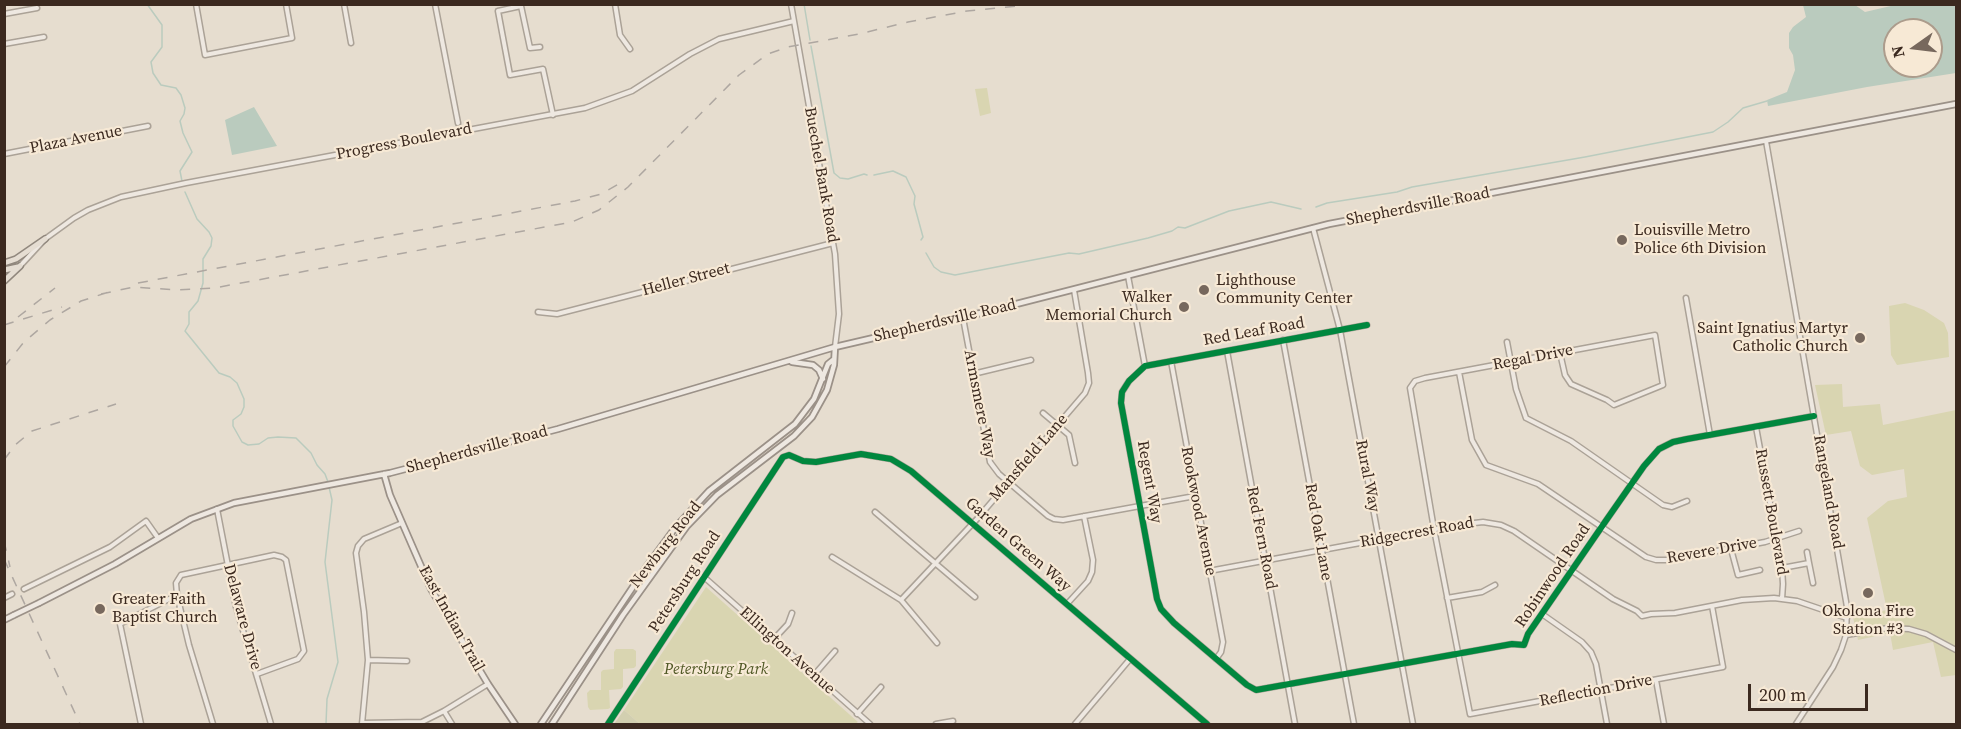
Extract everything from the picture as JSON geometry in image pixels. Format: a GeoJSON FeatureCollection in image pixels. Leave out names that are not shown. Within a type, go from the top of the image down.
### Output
{"type":"FeatureCollection","features":[{"type":"Feature","properties":{"kind":"main road","name":"Shepherdsville Road"},"geometry":{"type":"LineString","coordinates":[[4,620],[108,568],[191,519],[247,500],[384,474],[558,429],[835,348],[963,318],[1313,228],[1956,104]]}},
{"type":"Feature","properties":{"kind":"main road"},"geometry":{"type":"LineString","coordinates":[[4,263],[16,259],[45,239]]}},
{"type":"Feature","properties":{"kind":"main road"},"geometry":{"type":"LineString","coordinates":[[4,270],[20,266]]}},
{"type":"Feature","properties":{"kind":"main road"},"geometry":{"type":"LineString","coordinates":[[4,281],[20,266]]}},
{"type":"Feature","properties":{"kind":"main road","name":"Newburg Road"},"geometry":{"type":"LineString","coordinates":[[552,724],[623,615],[687,526],[717,495],[794,436],[812,417],[827,390],[834,365],[835,348]]}},
{"type":"Feature","properties":{"kind":"main road","name":"Newburg Road"},"geometry":{"type":"LineString","coordinates":[[541,724],[675,528],[709,491],[795,424],[808,410],[823,381],[828,364],[833,360]]}},
{"type":"Feature","properties":{"kind":"main road"},"geometry":{"type":"LineString","coordinates":[[786,362],[813,365],[819,370],[823,381]]}},
{"type":"Feature","properties":{"kind":"main road","name":"East Indian Trail"},"geometry":{"type":"LineString","coordinates":[[384,474],[402,523],[431,589],[515,724]]}},
{"type":"Feature","properties":{"kind":"street"},"geometry":{"type":"LineString","coordinates":[[196,4],[205,55],[292,38],[286,4]]}},
{"type":"Feature","properties":{"kind":"street"},"geometry":{"type":"LineString","coordinates":[[344,4],[351,43]]}},
{"type":"Feature","properties":{"kind":"street"},"geometry":{"type":"LineString","coordinates":[[435,4],[458,123]]}},
{"type":"Feature","properties":{"kind":"street"},"geometry":{"type":"LineString","coordinates":[[615,4],[620,35],[630,49]]}},
{"type":"Feature","properties":{"kind":"street","name":"Buechel Bank Road"},"geometry":{"type":"LineString","coordinates":[[791,4],[833,243],[839,314],[835,348]]}},
{"type":"Feature","properties":{"kind":"street"},"geometry":{"type":"LineString","coordinates":[[540,47],[530,48],[521,5],[498,11],[510,75],[543,69],[553,115]]}},
{"type":"Feature","properties":{"kind":"street"},"geometry":{"type":"LineString","coordinates":[[4,14],[37,8]]}},
{"type":"Feature","properties":{"kind":"street","name":"Progress Boulevard"},"geometry":{"type":"LineString","coordinates":[[20,266],[45,239],[88,210],[132,195],[585,108],[617,98],[718,39],[794,21]]}},
{"type":"Feature","properties":{"kind":"street"},"geometry":{"type":"LineString","coordinates":[[4,44],[44,37]]}},
{"type":"Feature","properties":{"kind":"street","name":"Plaza Avenue"},"geometry":{"type":"LineString","coordinates":[[4,154],[148,126]]}},
{"type":"Feature","properties":{"kind":"street","name":"Rangeland Road"},"geometry":{"type":"LineString","coordinates":[[1766,141],[1845,586],[1847,618],[1846,635],[1833,667],[1796,724]]}},
{"type":"Feature","properties":{"kind":"street","name":"Rural Way"},"geometry":{"type":"LineString","coordinates":[[1313,228],[1340,330],[1413,724]]}},
{"type":"Feature","properties":{"kind":"street","name":"Heller Street"},"geometry":{"type":"LineString","coordinates":[[538,312],[557,314],[833,243]]}},
{"type":"Feature","properties":{"kind":"street"},"geometry":{"type":"LineString","coordinates":[[1128,276],[1145,366]]}},
{"type":"Feature","properties":{"kind":"street","name":"Mansfield Lane"},"geometry":{"type":"LineString","coordinates":[[901,600],[1009,483],[1084,395],[1089,383],[1074,290]]}},
{"type":"Feature","properties":{"kind":"street"},"geometry":{"type":"LineString","coordinates":[[1686,298],[1710,435]]}},
{"type":"Feature","properties":{"kind":"street","name":"Armsmere Way"},"geometry":{"type":"LineString","coordinates":[[963,318],[990,462],[994,470],[1054,519],[1063,520],[1195,496]]}},
{"type":"Feature","properties":{"kind":"street","name":"Red Leaf Road"},"geometry":{"type":"LineString","coordinates":[[1145,366],[1367,325]]}},
{"type":"Feature","properties":{"kind":"street","name":"Regal Drive"},"geometry":{"type":"LineString","coordinates":[[1434,529],[1410,398],[1412,384],[1425,378],[1654,335],[1663,385],[1614,405],[1571,384],[1565,375],[1560,353]]}},
{"type":"Feature","properties":{"kind":"street","name":"Red Oak Lane"},"geometry":{"type":"LineString","coordinates":[[1283,340],[1354,724]]}},
{"type":"Feature","properties":{"kind":"street"},"geometry":{"type":"LineString","coordinates":[[1507,342],[1516,389],[1526,418],[1570,441],[1665,506],[1677,506],[1687,501]]}},
{"type":"Feature","properties":{"kind":"street","name":"Red Fern Road"},"geometry":{"type":"LineString","coordinates":[[1227,351],[1295,724]]}},
{"type":"Feature","properties":{"kind":"street"},"geometry":{"type":"LineString","coordinates":[[973,374],[1031,360]]}},
{"type":"Feature","properties":{"kind":"street","name":"Rookwood Avenue"},"geometry":{"type":"LineString","coordinates":[[1171,361],[1223,642],[1221,652],[1216,659]]}},
{"type":"Feature","properties":{"kind":"street","name":"Regent Way"},"geometry":{"type":"LineString","coordinates":[[1145,366],[1126,385],[1121,399],[1157,599],[1162,611]]}},
{"type":"Feature","properties":{"kind":"street","name":"Revere Drive"},"geometry":{"type":"LineString","coordinates":[[1459,372],[1472,440],[1486,465],[1538,484],[1646,557],[1668,560],[1776,540],[1799,531]]}},
{"type":"Feature","properties":{"kind":"street"},"geometry":{"type":"LineString","coordinates":[[1043,413],[1070,438],[1075,463]]}},
{"type":"Feature","properties":{"kind":"street","name":"Robinwood Road"},"geometry":{"type":"LineString","coordinates":[[1162,611],[1216,659],[1256,690],[1512,644],[1524,645],[1528,634],[1632,484],[1652,456],[1664,446],[1680,440],[1814,416]]}},
{"type":"Feature","properties":{"kind":"street","name":"Russett Boulevard"},"geometry":{"type":"LineString","coordinates":[[1756,426],[1782,568],[1784,584],[1782,599]]}},
{"type":"Feature","properties":{"kind":"street","name":"Garden Green Way"},"geometry":{"type":"LineString","coordinates":[[786,455],[809,462],[861,454],[891,459],[911,471],[1207,724]]}},
{"type":"Feature","properties":{"kind":"street","name":"Petersburg Road"},"geometry":{"type":"LineString","coordinates":[[608,724],[786,455]]}},
{"type":"Feature","properties":{"kind":"street","name":"Delaware Drive"},"geometry":{"type":"LineString","coordinates":[[217,509],[242,632],[271,724]]}},
{"type":"Feature","properties":{"kind":"street"},"geometry":{"type":"LineString","coordinates":[[875,512],[975,597]]}},
{"type":"Feature","properties":{"kind":"street"},"geometry":{"type":"LineString","coordinates":[[1067,604],[1088,581],[1092,572],[1093,560],[1084,516]]}},
{"type":"Feature","properties":{"kind":"street"},"geometry":{"type":"LineString","coordinates":[[24,589],[111,547],[146,521],[158,538]]}},
{"type":"Feature","properties":{"kind":"street","name":"Ridgecrest Road"},"geometry":{"type":"LineString","coordinates":[[1209,570],[1477,522],[1501,525],[1514,531],[1613,599],[1642,616],[1675,613],[1757,598],[1782,599],[1806,604],[1847,618]]}},
{"type":"Feature","properties":{"kind":"street"},"geometry":{"type":"LineString","coordinates":[[402,523],[364,539],[357,548],[368,660],[362,724],[416,723],[429,719],[488,684]]}},
{"type":"Feature","properties":{"kind":"street"},"geometry":{"type":"LineString","coordinates":[[1434,529],[1458,654]]}},
{"type":"Feature","properties":{"kind":"street"},"geometry":{"type":"LineString","coordinates":[[1731,549],[1738,575],[1760,570]]}},
{"type":"Feature","properties":{"kind":"street"},"geometry":{"type":"LineString","coordinates":[[1807,552],[1813,583]]}},
{"type":"Feature","properties":{"kind":"street"},"geometry":{"type":"LineString","coordinates":[[213,724],[189,645],[177,595],[176,583],[182,575],[274,555],[282,556],[288,562],[304,651],[298,659],[257,674]]}},
{"type":"Feature","properties":{"kind":"street"},"geometry":{"type":"LineString","coordinates":[[832,557],[901,600],[937,643]]}},
{"type":"Feature","properties":{"kind":"street"},"geometry":{"type":"LineString","coordinates":[[1782,568],[1809,563]]}},
{"type":"Feature","properties":{"kind":"street","name":"Ellington Avenue"},"geometry":{"type":"LineString","coordinates":[[704,577],[870,724]]}},
{"type":"Feature","properties":{"kind":"street"},"geometry":{"type":"LineString","coordinates":[[1447,598],[1482,592],[1495,585]]}},
{"type":"Feature","properties":{"kind":"street"},"geometry":{"type":"LineString","coordinates":[[4,598],[12,594]]}},
{"type":"Feature","properties":{"kind":"street"},"geometry":{"type":"LineString","coordinates":[[141,724],[120,624],[177,595]]}},
{"type":"Feature","properties":{"kind":"street","name":"Reflection Drive"},"geometry":{"type":"LineString","coordinates":[[1458,654],[1470,714],[1656,680],[1723,667],[1712,606]]}},
{"type":"Feature","properties":{"kind":"street"},"geometry":{"type":"LineString","coordinates":[[774,639],[791,620],[792,613]]}},
{"type":"Feature","properties":{"kind":"street"},"geometry":{"type":"LineString","coordinates":[[1542,614],[1588,648],[1595,660],[1607,724]]}},
{"type":"Feature","properties":{"kind":"street"},"geometry":{"type":"LineString","coordinates":[[1846,635],[1891,628],[1909,629],[1926,634],[1956,650]]}},
{"type":"Feature","properties":{"kind":"street"},"geometry":{"type":"LineString","coordinates":[[814,675],[835,651]]}},
{"type":"Feature","properties":{"kind":"street"},"geometry":{"type":"LineString","coordinates":[[1075,724],[1131,659]]}},
{"type":"Feature","properties":{"kind":"street"},"geometry":{"type":"LineString","coordinates":[[368,660],[407,661]]}},
{"type":"Feature","properties":{"kind":"street"},"geometry":{"type":"LineString","coordinates":[[1656,680],[1664,724]]}},
{"type":"Feature","properties":{"kind":"street"},"geometry":{"type":"LineString","coordinates":[[857,714],[881,687]]}},
{"type":"Feature","properties":{"kind":"street"},"geometry":{"type":"LineString","coordinates":[[444,711],[452,724]]}},
{"type":"Feature","properties":{"kind":"street"},"geometry":{"type":"LineString","coordinates":[[936,724],[953,721]]}},
{"type":"Feature","properties":{"kind":"green space"},"geometry":{"type":"Polygon","coordinates":[[[987,88],[991,113],[980,116],[975,89],[987,88]]]}},
{"type":"Feature","properties":{"kind":"green space"},"geometry":{"type":"Polygon","coordinates":[[[1905,303],[1924,310],[1944,323],[1948,333],[1949,357],[1897,365],[1891,355],[1889,306],[1905,303]]]}},
{"type":"Feature","properties":{"kind":"green space"},"geometry":{"type":"Polygon","coordinates":[[[1842,384],[1843,407],[1880,404],[1883,425],[1956,410],[1956,675],[1941,677],[1933,642],[1893,650],[1890,633],[1858,640],[1853,617],[1887,610],[1867,518],[1888,501],[1907,497],[1904,469],[1872,475],[1860,466],[1851,431],[1826,435],[1815,385],[1842,384]]]}},
{"type":"Feature","properties":{"kind":"green space","name":"Petersburg Park"},"geometry":{"type":"Polygon","coordinates":[[[706,587],[858,722],[855,724],[640,724],[624,710],[706,587]]]}},
{"type":"Feature","properties":{"kind":"green space"},"geometry":{"type":"Polygon","coordinates":[[[616,649],[636,651],[636,666],[623,669],[621,689],[609,690],[610,708],[590,710],[587,693],[590,690],[601,690],[601,672],[614,669],[616,649]]]}},
{"type":"Feature","properties":{"kind":"shaded area"},"geometry":{"type":"Polygon","coordinates":[[[1803,5],[1855,5],[1865,12],[1895,5],[1956,5],[1956,73],[1943,75],[1943,18],[1883,18],[1883,78],[1924,78],[1768,106],[1767,100],[1787,92],[1795,70],[1793,55],[1789,48],[1789,33],[1806,17],[1803,5]]]}},
{"type":"Feature","properties":{"kind":"shaded area"},"geometry":{"type":"Polygon","coordinates":[[[254,107],[277,146],[232,155],[225,120],[254,107]]]}},
{"type":"Feature","properties":{"kind":"shaded area"},"geometry":{"type":"Polygon","coordinates":[[[624,710],[640,724],[614,724],[624,710]]]}},
{"type":"Feature","properties":{"kind":"waterway"},"geometry":{"type":"LineString","coordinates":[[147,4],[162,25],[162,47],[151,62],[153,73],[161,85],[176,88],[185,108],[180,121],[192,152],[180,171],[182,181]]}},
{"type":"Feature","properties":{"kind":"waterway"},"geometry":{"type":"LineString","coordinates":[[804,4],[810,40]]}},
{"type":"Feature","properties":{"kind":"waterway"},"geometry":{"type":"LineString","coordinates":[[811,46],[834,173],[840,178],[848,179],[867,175]]}},
{"type":"Feature","properties":{"kind":"waterway"},"geometry":{"type":"LineString","coordinates":[[1316,207],[1327,203],[1397,192],[1412,187],[1713,132],[1743,108],[1767,101]]}},
{"type":"Feature","properties":{"kind":"waterway"},"geometry":{"type":"LineString","coordinates":[[874,175],[893,171],[906,177],[915,196],[914,204],[923,237],[921,240]]}},
{"type":"Feature","properties":{"kind":"waterway"},"geometry":{"type":"LineString","coordinates":[[185,192],[197,219],[212,238],[211,246],[203,259],[203,283],[198,301],[189,312],[189,324],[185,331],[219,373],[230,377],[237,383],[244,399],[244,407],[241,414],[233,420],[233,426],[242,442],[248,445],[259,444],[268,438],[296,438],[311,453],[328,482]]}},
{"type":"Feature","properties":{"kind":"waterway"},"geometry":{"type":"LineString","coordinates":[[926,253],[934,267],[941,272],[955,275],[1069,253],[1079,254],[1148,238],[1178,227],[1185,228],[1229,211],[1271,202],[1301,209]]}},
{"type":"Feature","properties":{"kind":"waterway"},"geometry":{"type":"LineString","coordinates":[[326,724],[327,699],[338,662],[325,562],[332,500],[329,487]]}},
{"type":"Feature","properties":{"kind":"railway"},"geometry":{"type":"LineString","coordinates":[[101,294],[134,287],[176,290],[214,288],[572,222],[599,210],[628,187],[739,75],[768,54],[788,47],[967,11],[1038,4]]}},
{"type":"Feature","properties":{"kind":"railway"},"geometry":{"type":"LineString","coordinates":[[138,283],[575,201],[601,194],[624,181]]}},
{"type":"Feature","properties":{"kind":"railway"},"geometry":{"type":"LineString","coordinates":[[18,317],[55,288]]}},
{"type":"Feature","properties":{"kind":"railway"},"geometry":{"type":"LineString","coordinates":[[4,367],[24,342],[50,320],[81,301],[109,292]]}},
{"type":"Feature","properties":{"kind":"railway"},"geometry":{"type":"LineString","coordinates":[[4,325],[62,307]]}},
{"type":"Feature","properties":{"kind":"railway"},"geometry":{"type":"LineString","coordinates":[[4,460],[15,445],[32,431],[116,404]]}},
{"type":"Feature","properties":{"kind":"railway"},"geometry":{"type":"LineString","coordinates":[[4,541],[10,567]]}},
{"type":"Feature","properties":{"kind":"railway"},"geometry":{"type":"LineString","coordinates":[[4,559],[80,724]]}},
{"type":"Feature","properties":{"kind":"cycle path"},"geometry":{"type":"LineString","coordinates":[[1367,325],[1145,366],[1129,381],[1122,392],[1121,403],[1157,599],[1161,609],[1174,623],[1247,685],[1256,690],[1512,644],[1524,645],[1528,634],[1605,522],[1644,466],[1659,449],[1673,442],[1687,439],[1814,416]]}},
{"type":"Feature","properties":{"kind":"cycle path"},"geometry":{"type":"LineString","coordinates":[[608,724],[783,457],[789,455],[803,461],[816,462],[861,454],[891,459],[911,471],[1207,724]]}},
{"type":"Feature","properties":{"kind":"place","name":"Louisville Metro Police 6th Division"},"geometry":{"type":"Point","coordinates":[1622,240]}},
{"type":"Feature","properties":{"kind":"place","name":"Lighthouse Community Center"},"geometry":{"type":"Point","coordinates":[1204,290]}},
{"type":"Feature","properties":{"kind":"place","name":"Walker Memorial Church"},"geometry":{"type":"Point","coordinates":[1184,307]}},
{"type":"Feature","properties":{"kind":"place","name":"Saint Ignatius Martyr Catholic Church"},"geometry":{"type":"Point","coordinates":[1860,338]}},
{"type":"Feature","properties":{"kind":"place","name":"Okolona Fire Station #3"},"geometry":{"type":"Point","coordinates":[1868,593]}},
{"type":"Feature","properties":{"kind":"place","name":"Greater Faith Baptist Church"},"geometry":{"type":"Point","coordinates":[100,609]}}]}
